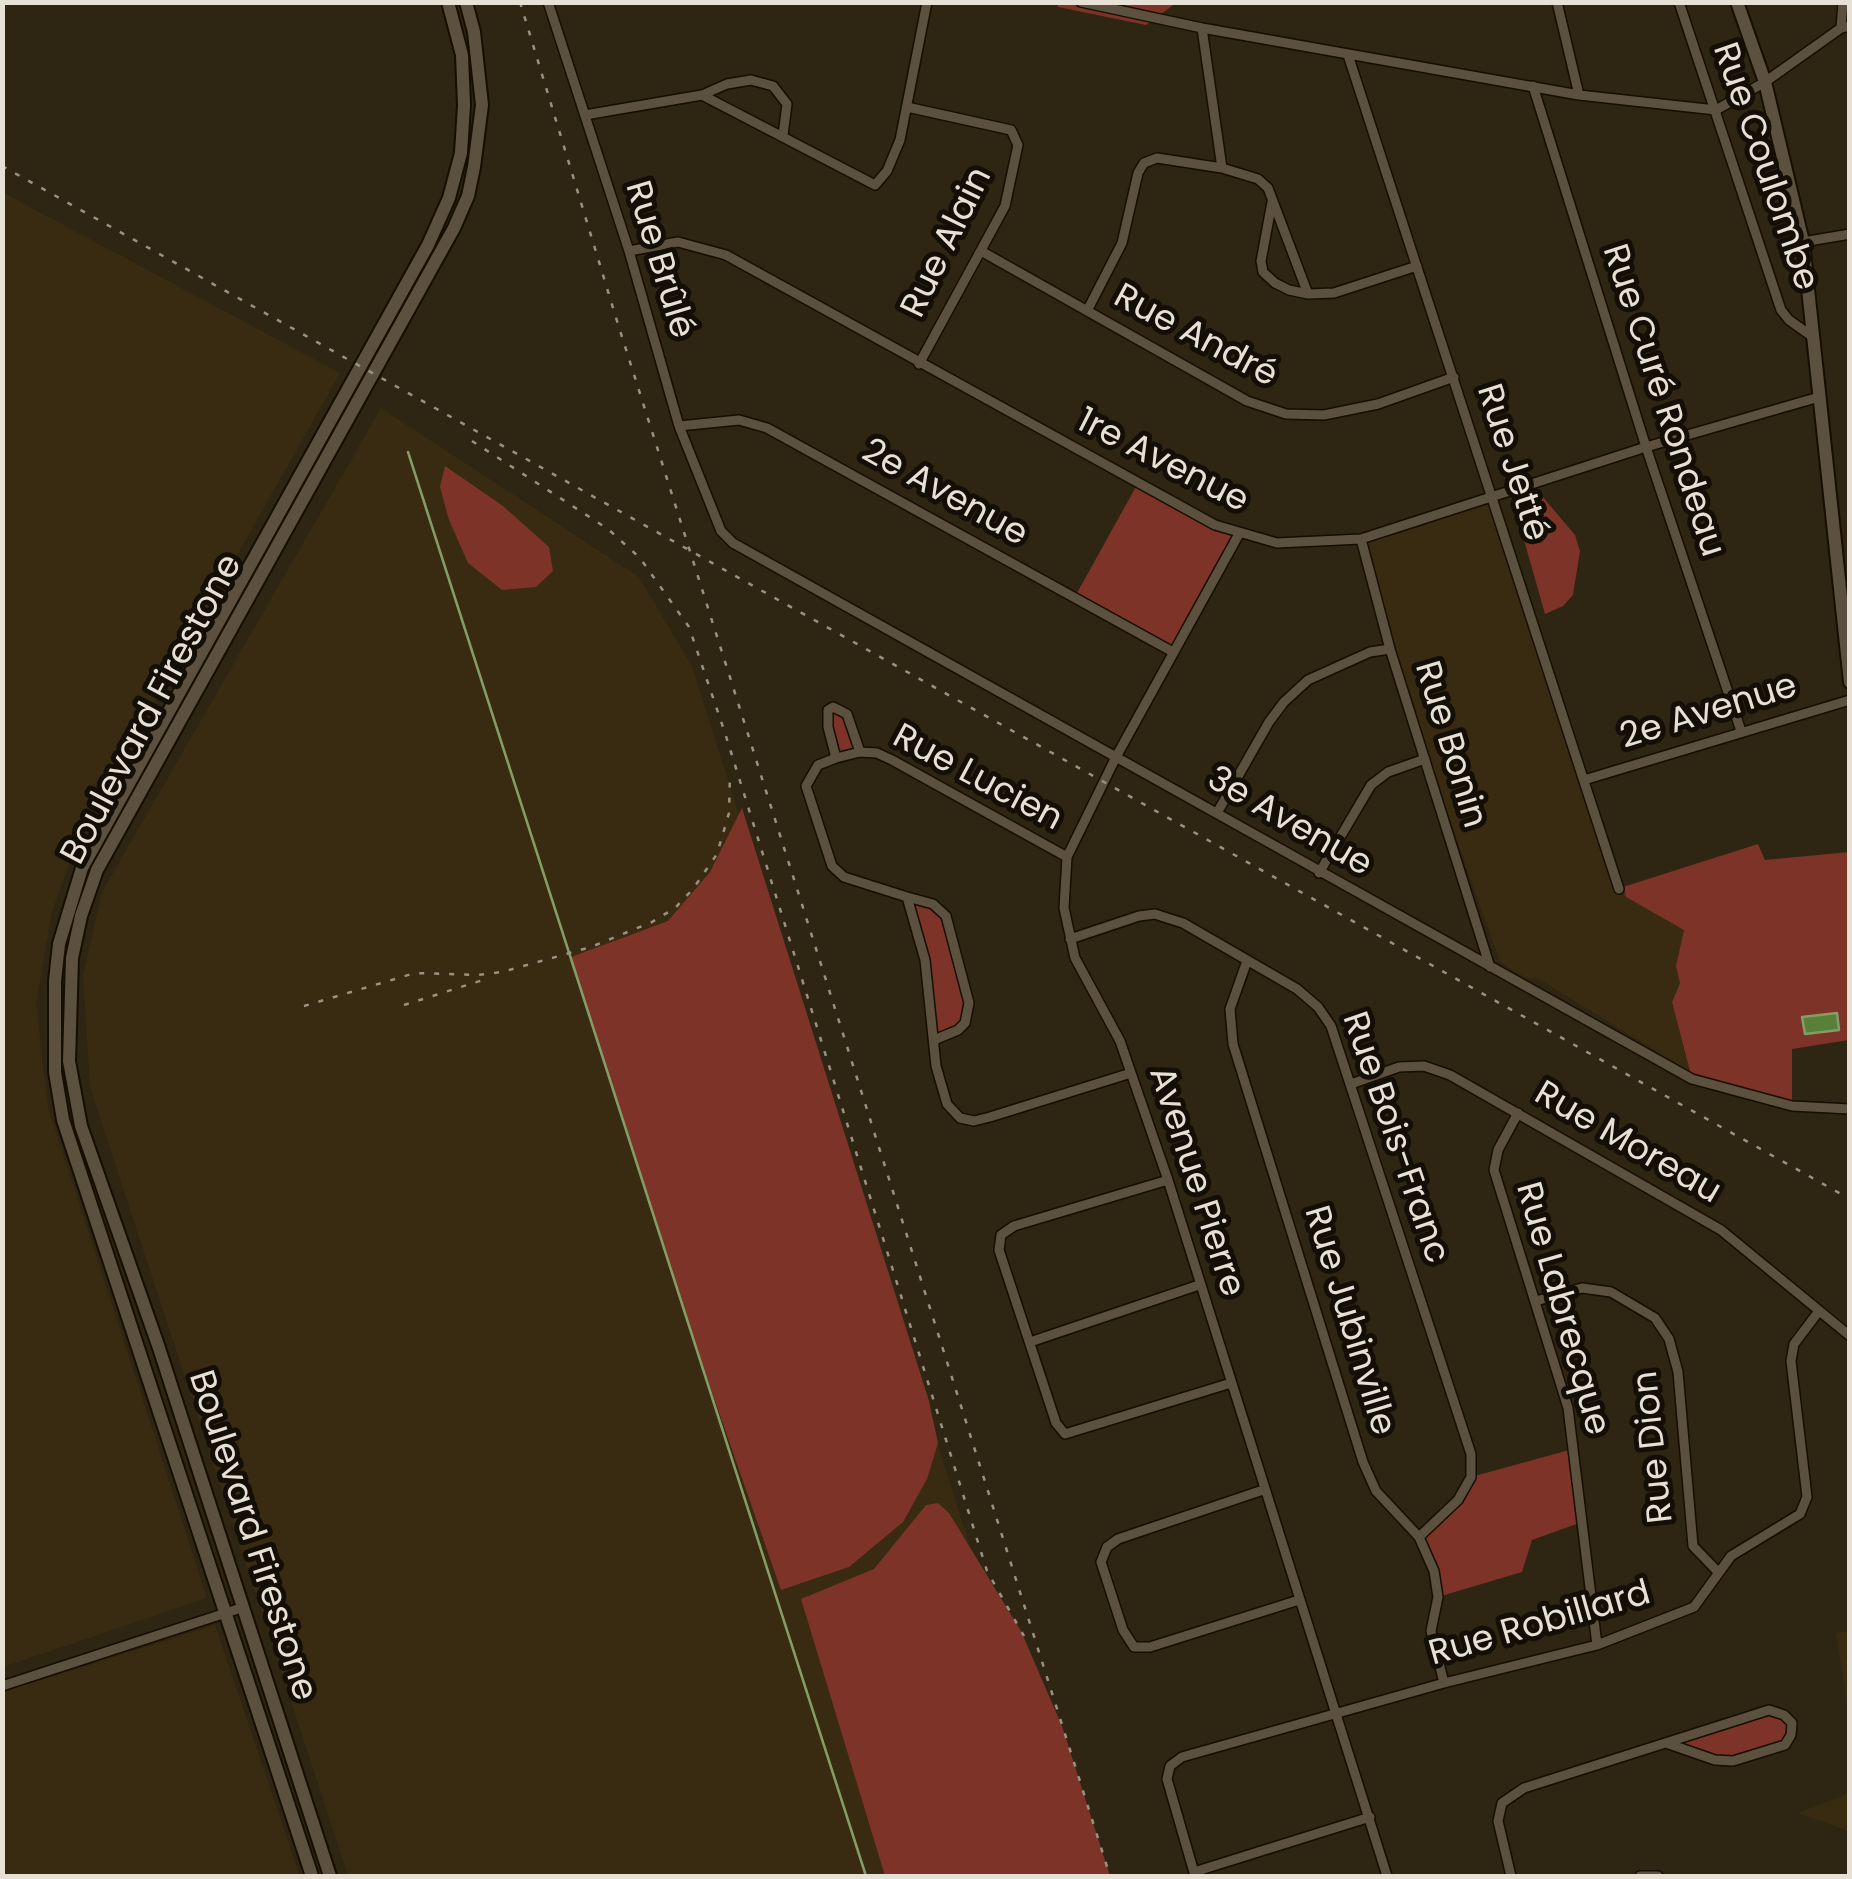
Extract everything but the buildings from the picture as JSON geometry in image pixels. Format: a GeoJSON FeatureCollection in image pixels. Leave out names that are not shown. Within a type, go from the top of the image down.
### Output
{"type":"FeatureCollection","features":[{"type":"Feature","properties":{"kind":"main road","name":"Boulevard Firestone"},"geometry":{"type":"LineString","coordinates":[[312,1876],[63,1120],[55,1072],[53,1017],[59,944],[82,868],[428,245],[449,198],[462,153],[464,105],[462,55],[448,2]]}},
{"type":"Feature","properties":{"kind":"main road","name":"Boulevard Firestone"},"geometry":{"type":"LineString","coordinates":[[330,1876],[159,1348],[81,1126],[69,1061],[72,958],[97,870],[454,228],[468,196],[482,105],[474,32],[466,2]]}},
{"type":"Feature","properties":{"kind":"main road"},"geometry":{"type":"LineString","coordinates":[[1737,2],[1765,82],[1803,242],[1850,682]]}},
{"type":"Feature","properties":{"kind":"street","name":"Rue Brûlé"},"geometry":{"type":"LineString","coordinates":[[548,2],[679,426],[721,532]]}},
{"type":"Feature","properties":{"kind":"street"},"geometry":{"type":"LineString","coordinates":[[702,94],[875,185],[894,156],[908,106],[927,2]]}},
{"type":"Feature","properties":{"kind":"street"},"geometry":{"type":"LineString","coordinates":[[1082,2],[1348,55],[1579,94],[1716,110],[1846,27],[1843,2]]}},
{"type":"Feature","properties":{"kind":"street"},"geometry":{"type":"LineString","coordinates":[[1557,2],[1579,94]]}},
{"type":"Feature","properties":{"kind":"street","name":"Rue Coulombe"},"geometry":{"type":"LineString","coordinates":[[1680,2],[1782,310],[1788,320],[1813,337]]}},
{"type":"Feature","properties":{"kind":"street"},"geometry":{"type":"LineString","coordinates":[[1202,28],[1222,168]]}},
{"type":"Feature","properties":{"kind":"street","name":"Rue Jetté"},"geometry":{"type":"LineString","coordinates":[[1348,55],[1619,889]]}},
{"type":"Feature","properties":{"kind":"street"},"geometry":{"type":"LineString","coordinates":[[585,116],[702,94],[751,80],[773,86],[787,104],[783,136]]}},
{"type":"Feature","properties":{"kind":"street","name":"Rue Curé Rondeau"},"geometry":{"type":"LineString","coordinates":[[1533,86],[1646,447],[1741,732]]}},
{"type":"Feature","properties":{"kind":"street","name":"Rue Alain"},"geometry":{"type":"LineString","coordinates":[[908,106],[1011,130],[1018,145],[1004,206],[918,364]]}},
{"type":"Feature","properties":{"kind":"street"},"geometry":{"type":"LineString","coordinates":[[1087,312],[1122,243],[1138,173],[1144,163],[1157,158],[1222,168],[1258,179],[1268,188],[1308,294]]}},
{"type":"Feature","properties":{"kind":"street"},"geometry":{"type":"LineString","coordinates":[[1273,199],[1262,245],[1263,272],[1274,284],[1308,294],[1334,293],[1417,266]]}},
{"type":"Feature","properties":{"kind":"street"},"geometry":{"type":"LineString","coordinates":[[1803,242],[1850,234]]}},
{"type":"Feature","properties":{"kind":"street","name":"1re Avenue"},"geometry":{"type":"LineString","coordinates":[[628,251],[678,242],[726,254],[1214,526],[1276,543],[1361,539],[1646,447],[1819,397]]}},
{"type":"Feature","properties":{"kind":"street","name":"Rue André"},"geometry":{"type":"LineString","coordinates":[[981,251],[1248,401],[1286,414],[1324,415],[1378,404],[1454,377]]}},
{"type":"Feature","properties":{"kind":"street","name":"2e Avenue"},"geometry":{"type":"LineString","coordinates":[[679,426],[739,420],[766,428],[1174,652]]}},
{"type":"Feature","properties":{"kind":"street","name":"3e Avenue"},"geometry":{"type":"LineString","coordinates":[[721,532],[733,543],[1320,873],[1706,1084],[1792,1106],[1850,1109]]}},
{"type":"Feature","properties":{"kind":"street","name":"Avenue Pierre"},"geometry":{"type":"LineString","coordinates":[[1239,534],[1116,757],[1067,858],[1064,908],[1083,975],[1112,1022],[1168,1180],[1387,1876]]}},
{"type":"Feature","properties":{"kind":"street","name":"Rue Bonin"},"geometry":{"type":"LineString","coordinates":[[1361,539],[1390,649],[1490,967]]}},
{"type":"Feature","properties":{"kind":"street"},"geometry":{"type":"LineString","coordinates":[[1218,814],[1268,722],[1284,702],[1322,673],[1370,652],[1390,649]]}},
{"type":"Feature","properties":{"kind":"street","name":"2e Avenue"},"geometry":{"type":"LineString","coordinates":[[1584,780],[1850,700]]}},
{"type":"Feature","properties":{"kind":"street","name":"Rue Lucien"},"geometry":{"type":"LineString","coordinates":[[860,752],[846,714],[833,707],[826,717],[836,758],[860,752],[892,760],[1067,858]]}},
{"type":"Feature","properties":{"kind":"street"},"geometry":{"type":"LineString","coordinates":[[836,758],[818,766],[806,786],[832,866],[844,878],[933,904],[946,916],[969,1003],[965,1023],[934,1040]]}},
{"type":"Feature","properties":{"kind":"street"},"geometry":{"type":"LineString","coordinates":[[1320,873],[1371,784],[1388,772],[1424,759]]}},
{"type":"Feature","properties":{"kind":"street"},"geometry":{"type":"LineString","coordinates":[[907,896],[926,960],[936,1066],[947,1104],[960,1118],[974,1121],[990,1117],[1131,1072]]}},
{"type":"Feature","properties":{"kind":"street","name":"Rue Bois-Franc"},"geometry":{"type":"LineString","coordinates":[[1070,939],[1155,914],[1183,924],[1297,989],[1318,1006],[1331,1026],[1471,1454],[1471,1477],[1458,1500],[1419,1537]]}},
{"type":"Feature","properties":{"kind":"street","name":"Rue Jubinville"},"geometry":{"type":"LineString","coordinates":[[1247,961],[1230,1008],[1234,1044],[1363,1462],[1376,1491],[1419,1537],[1434,1571],[1438,1597],[1431,1631],[1444,1683]]}},
{"type":"Feature","properties":{"kind":"street","name":"Rue Moreau"},"geometry":{"type":"LineString","coordinates":[[1351,1084],[1399,1067],[1424,1066],[1450,1075],[1721,1230],[1850,1336]]}},
{"type":"Feature","properties":{"kind":"street","name":"Rue Labrecque"},"geometry":{"type":"LineString","coordinates":[[1518,1114],[1498,1150],[1494,1170],[1568,1408],[1597,1645]]}},
{"type":"Feature","properties":{"kind":"street"},"geometry":{"type":"LineString","coordinates":[[1168,1180],[1014,1226],[1001,1235],[999,1250],[1056,1423],[1066,1434],[1230,1383]]}},
{"type":"Feature","properties":{"kind":"street"},"geometry":{"type":"LineString","coordinates":[[1030,1342],[1199,1285]]}},
{"type":"Feature","properties":{"kind":"street","name":"Rue Dion"},"geometry":{"type":"LineString","coordinates":[[1536,1301],[1582,1288],[1612,1292],[1654,1318],[1669,1339],[1678,1372],[1694,1546],[1718,1572]]}},
{"type":"Feature","properties":{"kind":"street","name":"Rue Robillard"},"geometry":{"type":"LineString","coordinates":[[1195,1874],[1167,1778],[1170,1766],[1182,1757],[1444,1683],[1597,1645],[1694,1607],[1731,1556],[1800,1514],[1806,1497],[1791,1361],[1794,1344],[1819,1311]]}},
{"type":"Feature","properties":{"kind":"street"},"geometry":{"type":"LineString","coordinates":[[1263,1490],[1118,1539],[1108,1547],[1101,1562],[1123,1630],[1134,1647],[1150,1647],[1299,1600]]}},
{"type":"Feature","properties":{"kind":"street"},"geometry":{"type":"LineString","coordinates":[[2,1686],[242,1608]]}},
{"type":"Feature","properties":{"kind":"street"},"geometry":{"type":"LineString","coordinates":[[1512,1876],[1498,1821],[1502,1803],[1524,1788],[1770,1710],[1784,1715],[1792,1724],[1791,1736],[1785,1744],[1733,1760],[1715,1760],[1666,1743]]}},
{"type":"Feature","properties":{"kind":"street"},"geometry":{"type":"LineString","coordinates":[[1195,1874],[1370,1817]]}},
{"type":"Feature","properties":{"kind":"street"},"geometry":{"type":"LineString","coordinates":[[1640,1876],[1658,1876]]}},
{"type":"Feature","properties":{"kind":"shaded area"},"geometry":{"type":"Polygon","coordinates":[[[1057,3],[1176,3],[1146,25],[1058,7],[1057,3]]]}},
{"type":"Feature","properties":{"kind":"shaded area"},"geometry":{"type":"Polygon","coordinates":[[[2,192],[340,373],[81,832],[52,912],[36,1003],[48,1107],[207,1598],[3,1667],[2,192]]]}},
{"type":"Feature","properties":{"kind":"shaded area"},"geometry":{"type":"Polygon","coordinates":[[[381,408],[639,577],[692,666],[1066,1850],[980,1876],[348,1876],[90,1087],[83,975],[102,892],[381,408]]]}},
{"type":"Feature","properties":{"kind":"shaded area"},"geometry":{"type":"Polygon","coordinates":[[[445,466],[503,506],[549,547],[553,571],[536,587],[502,590],[468,563],[440,487],[445,466]]]}},
{"type":"Feature","properties":{"kind":"shaded area"},"geometry":{"type":"Polygon","coordinates":[[[1138,483],[1239,534],[1173,652],[1072,602],[1138,483]]]}},
{"type":"Feature","properties":{"kind":"shaded area"},"geometry":{"type":"Polygon","coordinates":[[[1493,496],[1626,897],[1684,929],[1677,966],[1680,982],[1672,1002],[1690,1072],[1539,979],[1526,978],[1500,962],[1448,815],[1442,816],[1361,539],[1493,496]]]}},
{"type":"Feature","properties":{"kind":"shaded area"},"geometry":{"type":"Polygon","coordinates":[[[1542,496],[1575,535],[1580,551],[1573,595],[1563,606],[1545,614],[1514,505],[1542,496]]]}},
{"type":"Feature","properties":{"kind":"shaded area"},"geometry":{"type":"Polygon","coordinates":[[[841,708],[860,752],[836,758],[828,710],[841,708]]]}},
{"type":"Feature","properties":{"kind":"shaded area"},"geometry":{"type":"Polygon","coordinates":[[[742,808],[929,1401],[938,1443],[927,1479],[903,1522],[849,1567],[781,1590],[707,1378],[571,957],[668,921],[710,872],[742,808]]]}},
{"type":"Feature","properties":{"kind":"shaded area"},"geometry":{"type":"Polygon","coordinates":[[[1758,844],[1765,860],[1849,852],[1849,1040],[1792,1049],[1792,1106],[1692,1079],[1672,1002],[1680,983],[1676,966],[1684,930],[1626,897],[1623,887],[1758,844]]]}},
{"type":"Feature","properties":{"kind":"shaded area"},"geometry":{"type":"Polygon","coordinates":[[[907,897],[941,909],[969,1003],[965,1023],[934,1040],[907,897]]]}},
{"type":"Feature","properties":{"kind":"shaded area"},"geometry":{"type":"Polygon","coordinates":[[[1837,1013],[1839,1030],[1805,1034],[1802,1017],[1837,1013]]]}},
{"type":"Feature","properties":{"kind":"shaded area"},"geometry":{"type":"Polygon","coordinates":[[[1573,1449],[1582,1522],[1532,1540],[1522,1572],[1438,1597],[1419,1537],[1458,1500],[1471,1477],[1573,1449]]]}},
{"type":"Feature","properties":{"kind":"shaded area"},"geometry":{"type":"Polygon","coordinates":[[[938,1503],[949,1513],[1021,1631],[1062,1726],[1110,1876],[885,1876],[801,1599],[874,1569],[926,1505],[938,1503]]]}},
{"type":"Feature","properties":{"kind":"shaded area"},"geometry":{"type":"Polygon","coordinates":[[[215,1625],[300,1876],[3,1876],[3,1692],[215,1625]]]}},
{"type":"Feature","properties":{"kind":"shaded area"},"geometry":{"type":"Polygon","coordinates":[[[1850,1631],[1849,1716],[1836,1633],[1850,1631]]]}},
{"type":"Feature","properties":{"kind":"shaded area"},"geometry":{"type":"Polygon","coordinates":[[[1769,1710],[1784,1715],[1791,1735],[1785,1745],[1733,1761],[1666,1743],[1769,1710]]]}},
{"type":"Feature","properties":{"kind":"shaded area"},"geometry":{"type":"Polygon","coordinates":[[[1849,1793],[1849,1831],[1798,1813],[1849,1793]]]}},
{"type":"Feature","properties":{"kind":"waterway"},"geometry":{"type":"LineString","coordinates":[[408,452],[866,1876]]}},
{"type":"Feature","properties":{"kind":"railway"},"geometry":{"type":"LineString","coordinates":[[520,2],[617,321],[1110,1876]]}},
{"type":"Feature","properties":{"kind":"railway"},"geometry":{"type":"LineString","coordinates":[[2,166],[1850,1199]]}},
{"type":"Feature","properties":{"kind":"railway"},"geometry":{"type":"LineString","coordinates":[[472,441],[608,529],[640,558],[689,627],[987,1571],[1024,1636]]}},
{"type":"Feature","properties":{"kind":"railway"},"geometry":{"type":"LineString","coordinates":[[304,1006],[415,973],[502,972],[591,947],[652,922],[675,908],[717,854],[729,813],[730,773]]}},
{"type":"Feature","properties":{"kind":"railway"},"geometry":{"type":"LineString","coordinates":[[404,1005],[483,980]]}}]}
